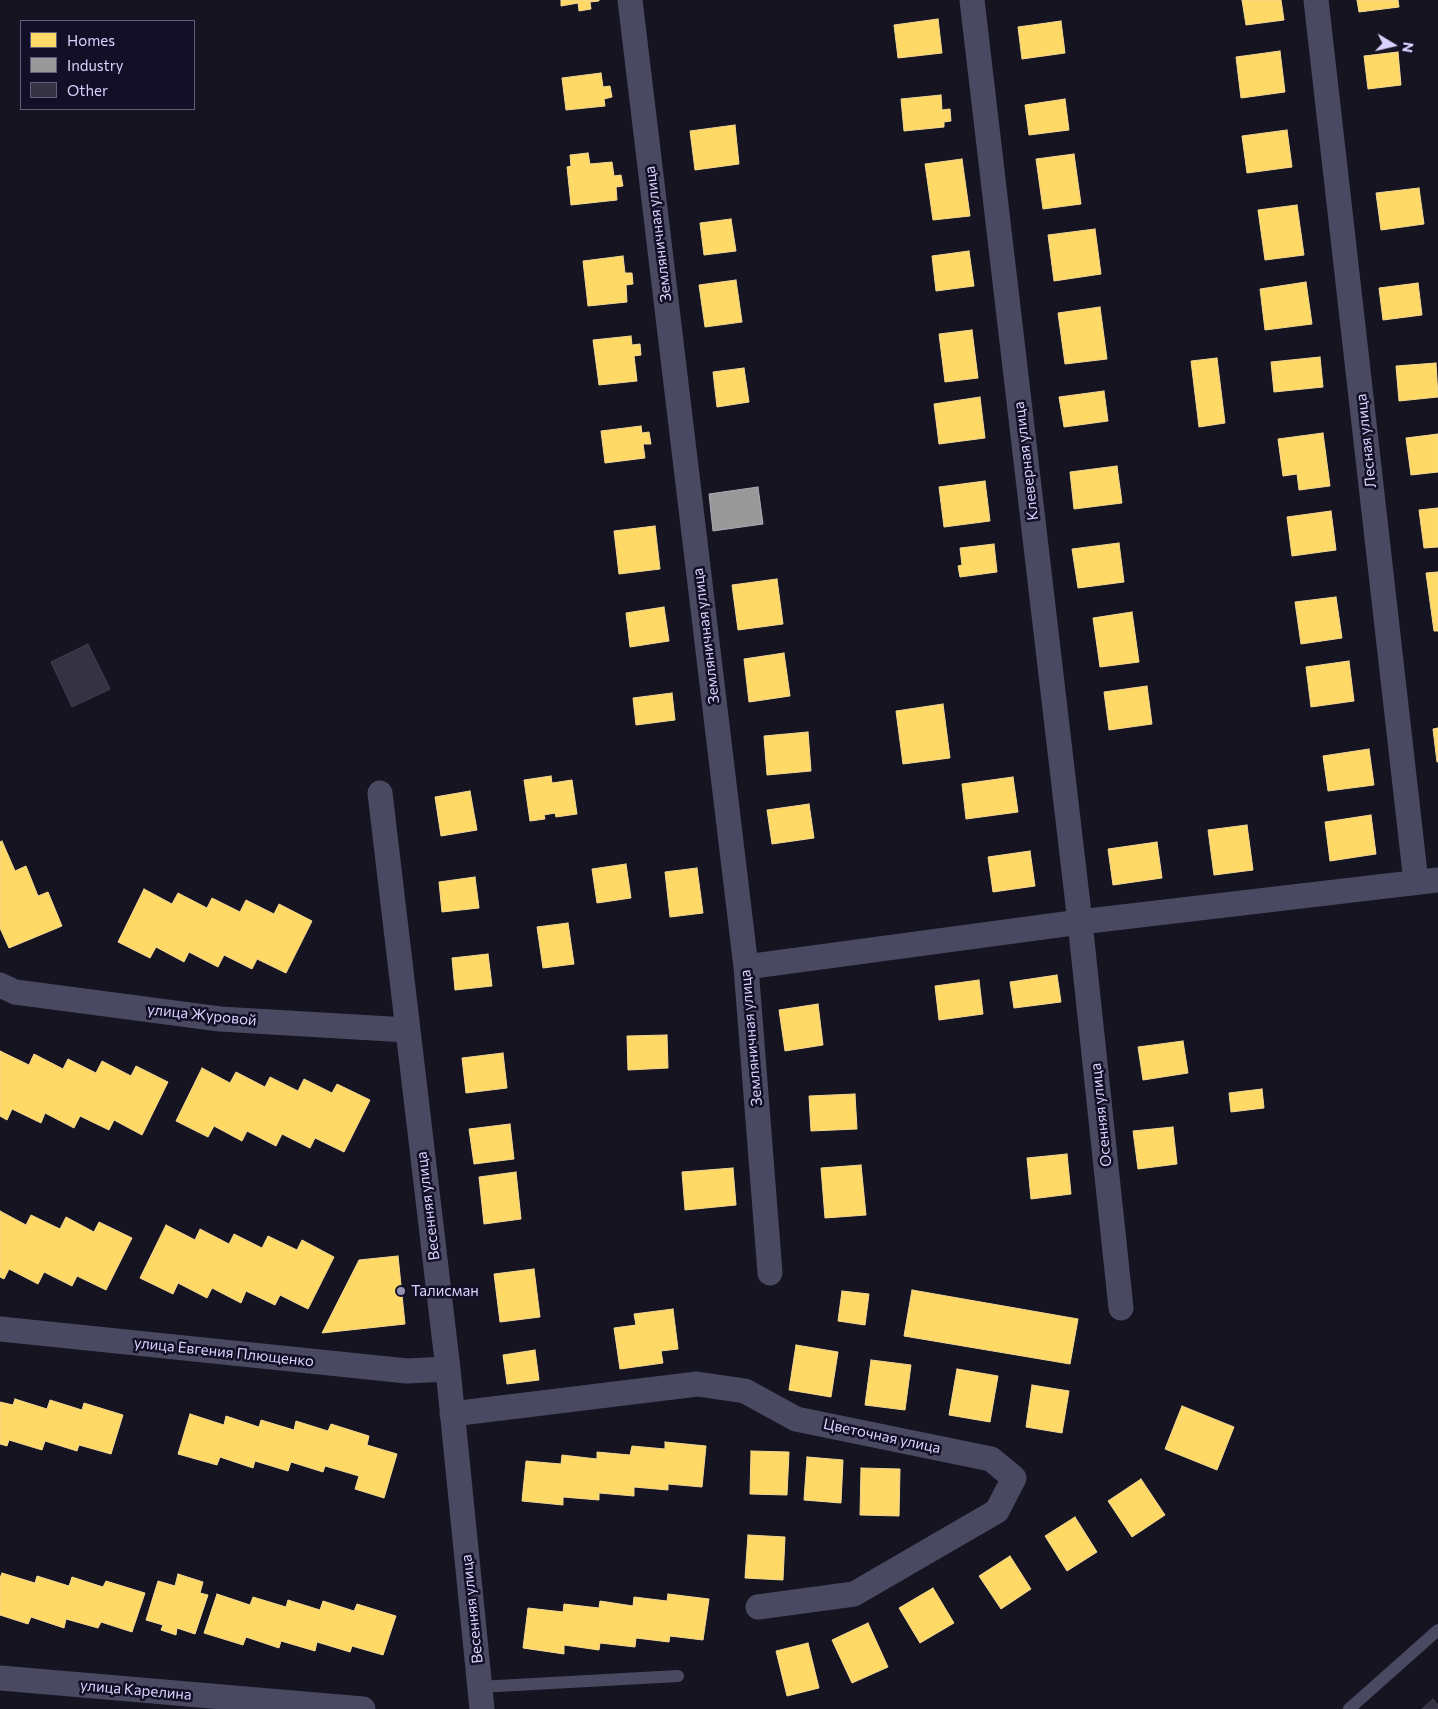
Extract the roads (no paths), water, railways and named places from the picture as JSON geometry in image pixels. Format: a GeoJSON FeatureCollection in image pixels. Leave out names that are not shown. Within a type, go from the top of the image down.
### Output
{"type":"FeatureCollection","features":[{"type":"Feature","properties":{"kind":"street","name":"Земляничная улица"},"geometry":{"type":"LineString","coordinates":[[630,0],[746,968],[770,1273]]}},
{"type":"Feature","properties":{"kind":"street","name":"Клеверная улица"},"geometry":{"type":"LineString","coordinates":[[972,0],[1080,922]]}},
{"type":"Feature","properties":{"kind":"street","name":"Лесная улица"},"geometry":{"type":"LineString","coordinates":[[1316,0],[1427,881]]}},
{"type":"Feature","properties":{"kind":"street","name":"Весенняя улица"},"geometry":{"type":"LineString","coordinates":[[380,793],[448,1369],[480,1698]]}},
{"type":"Feature","properties":{"kind":"street"},"geometry":{"type":"LineString","coordinates":[[746,968],[1080,922],[1427,881]]}},
{"type":"Feature","properties":{"kind":"street","name":"Осенняя улица"},"geometry":{"type":"LineString","coordinates":[[1080,922],[1121,1308]]}},
{"type":"Feature","properties":{"kind":"street","name":"улица Журовой"},"geometry":{"type":"LineString","coordinates":[[0,985],[15,992],[220,1020],[407,1030]]}},
{"type":"Feature","properties":{"kind":"street","name":"улица Евгения Плющенко"},"geometry":{"type":"LineString","coordinates":[[0,1329],[408,1371],[448,1369]]}},
{"type":"Feature","properties":{"kind":"street","name":"Цветочная улица"},"geometry":{"type":"LineString","coordinates":[[452,1414],[697,1384],[745,1391],[796,1419],[991,1459],[1014,1478],[997,1511],[854,1594],[758,1607]]}},
{"type":"Feature","properties":{"kind":"street","name":"улица Карелина"},"geometry":{"type":"LineString","coordinates":[[0,1678],[362,1709]]}},
{"type":"Feature","properties":{"kind":"lane"},"geometry":{"type":"LineString","coordinates":[[1349,1709],[1438,1630]]}},
{"type":"Feature","properties":{"kind":"lane"},"geometry":{"type":"LineString","coordinates":[[480,1698],[678,1676]]}},
{"type":"Feature","properties":{"kind":"place","name":"Талисман"},"geometry":{"type":"Point","coordinates":[401,1291]}}]}
